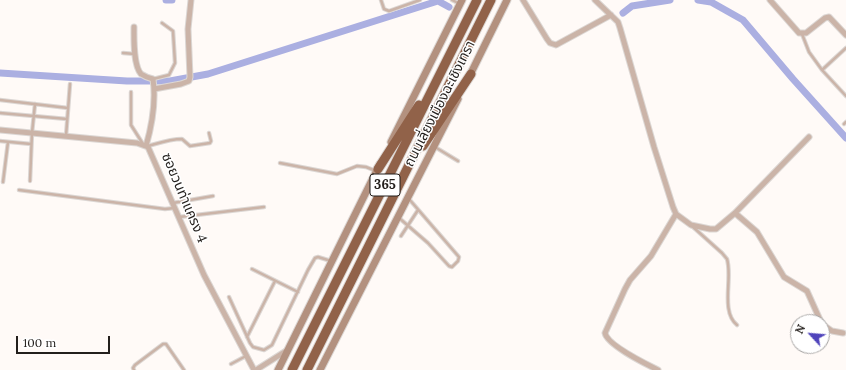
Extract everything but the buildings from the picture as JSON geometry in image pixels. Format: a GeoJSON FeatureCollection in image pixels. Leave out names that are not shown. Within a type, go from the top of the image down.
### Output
{"type":"FeatureCollection","features":[{"type":"Feature","properties":{"kind":"highway","name":"ถนนเลี่ยงเมืองฉะเชิงเทรา"},"geometry":{"type":"LineString","coordinates":[[292,370],[477,0]]}},
{"type":"Feature","properties":{"kind":"highway","name":"ถนนเลี่ยงเมืองฉะเชิงเทรา"},"geometry":{"type":"LineString","coordinates":[[307,370],[491,0]]}},
{"type":"Feature","properties":{"kind":"highway"},"geometry":{"type":"LineString","coordinates":[[377,170],[444,66]]}},
{"type":"Feature","properties":{"kind":"highway"},"geometry":{"type":"LineString","coordinates":[[401,181],[471,74]]}},
{"type":"Feature","properties":{"kind":"main road","name":"ถนนเลี่ยงเมืองฉะเชิงเทรา"},"geometry":{"type":"LineString","coordinates":[[320,370],[435,147],[507,0]]}},
{"type":"Feature","properties":{"kind":"main road","name":"ถนนเลี่ยงเมืองฉะเชิงเทรา"},"geometry":{"type":"LineString","coordinates":[[278,370],[286,351],[461,2]]}},
{"type":"Feature","properties":{"kind":"street"},"geometry":{"type":"LineString","coordinates":[[154,88],[181,84],[189,81],[188,29],[191,0]]}},
{"type":"Feature","properties":{"kind":"street"},"geometry":{"type":"LineString","coordinates":[[523,0],[547,39],[550,43],[556,45],[610,15]]}},
{"type":"Feature","properties":{"kind":"street"},"geometry":{"type":"LineString","coordinates":[[595,0],[618,22],[654,147],[676,214],[691,225],[713,229],[719,227],[735,214],[808,137]]}},
{"type":"Feature","properties":{"kind":"street"},"geometry":{"type":"LineString","coordinates":[[770,0],[796,30],[802,34],[806,33],[825,18],[829,17],[846,35]]}},
{"type":"Feature","properties":{"kind":"street"},"geometry":{"type":"LineString","coordinates":[[134,27],[135,54],[140,73],[153,79],[154,88],[151,119],[146,146]]}},
{"type":"Feature","properties":{"kind":"street","name":"ซอยวนท่าแครง 4"},"geometry":{"type":"LineString","coordinates":[[0,130],[146,146],[204,275],[246,356],[255,370]]}},
{"type":"Feature","properties":{"kind":"street"},"geometry":{"type":"LineString","coordinates":[[658,370],[612,343],[607,338],[605,333],[624,289],[654,252],[676,214]]}},
{"type":"Feature","properties":{"kind":"street"},"geometry":{"type":"LineString","coordinates":[[735,214],[757,232],[784,277],[807,292],[817,314]]}},
{"type":"Feature","properties":{"kind":"street"},"geometry":{"type":"LineString","coordinates":[[830,330],[843,332]]}},
{"type":"Feature","properties":{"kind":"street"},"geometry":{"type":"LineString","coordinates":[[255,370],[286,351]]}},
{"type":"Feature","properties":{"kind":"lane"},"geometry":{"type":"LineString","coordinates":[[381,0],[384,9],[388,11],[420,0]]}},
{"type":"Feature","properties":{"kind":"lane"},"geometry":{"type":"LineString","coordinates":[[452,0],[461,2]]}},
{"type":"Feature","properties":{"kind":"lane"},"geometry":{"type":"LineString","coordinates":[[153,79],[169,74],[175,63],[174,31],[162,23]]}},
{"type":"Feature","properties":{"kind":"lane"},"geometry":{"type":"LineString","coordinates":[[802,34],[809,52],[822,70],[846,96]]}},
{"type":"Feature","properties":{"kind":"lane"},"geometry":{"type":"LineString","coordinates":[[822,70],[846,48]]}},
{"type":"Feature","properties":{"kind":"lane"},"geometry":{"type":"LineString","coordinates":[[123,53],[135,54]]}},
{"type":"Feature","properties":{"kind":"lane"},"geometry":{"type":"LineString","coordinates":[[66,137],[70,84]]}},
{"type":"Feature","properties":{"kind":"lane"},"geometry":{"type":"LineString","coordinates":[[131,92],[131,125],[146,146],[178,139],[182,139],[190,146],[210,143],[211,140],[209,133]]}},
{"type":"Feature","properties":{"kind":"lane"},"geometry":{"type":"LineString","coordinates":[[0,100],[68,108]]}},
{"type":"Feature","properties":{"kind":"lane"},"geometry":{"type":"LineString","coordinates":[[30,181],[31,144],[35,104]]}},
{"type":"Feature","properties":{"kind":"lane"},"geometry":{"type":"LineString","coordinates":[[0,113],[67,119]]}},
{"type":"Feature","properties":{"kind":"lane"},"geometry":{"type":"LineString","coordinates":[[0,141],[31,144]]}},
{"type":"Feature","properties":{"kind":"lane"},"geometry":{"type":"LineString","coordinates":[[4,182],[8,142]]}},
{"type":"Feature","properties":{"kind":"lane"},"geometry":{"type":"LineString","coordinates":[[435,147],[458,161]]}},
{"type":"Feature","properties":{"kind":"lane"},"geometry":{"type":"LineString","coordinates":[[280,163],[337,174],[357,166],[377,170]]}},
{"type":"Feature","properties":{"kind":"lane"},"geometry":{"type":"LineString","coordinates":[[19,190],[165,209],[213,196]]}},
{"type":"Feature","properties":{"kind":"lane"},"geometry":{"type":"LineString","coordinates":[[398,217],[428,243],[449,266],[452,267],[458,261],[459,257],[408,198]]}},
{"type":"Feature","properties":{"kind":"lane"},"geometry":{"type":"LineString","coordinates":[[179,217],[264,207]]}},
{"type":"Feature","properties":{"kind":"lane"},"geometry":{"type":"LineString","coordinates":[[401,236],[418,210]]}},
{"type":"Feature","properties":{"kind":"lane"},"geometry":{"type":"LineString","coordinates":[[691,225],[722,252],[727,259],[729,312],[732,321],[737,325]]}},
{"type":"Feature","properties":{"kind":"lane"},"geometry":{"type":"LineString","coordinates":[[229,297],[247,338],[253,347],[264,350],[268,349],[272,345],[315,258],[318,256],[331,261]]}},
{"type":"Feature","properties":{"kind":"lane"},"geometry":{"type":"LineString","coordinates":[[252,269],[298,292]]}},
{"type":"Feature","properties":{"kind":"lane"},"geometry":{"type":"LineString","coordinates":[[247,338],[275,281]]}},
{"type":"Feature","properties":{"kind":"lane"},"geometry":{"type":"LineString","coordinates":[[134,370],[133,368],[135,365],[163,344],[166,344],[184,370]]}},
{"type":"Feature","properties":{"kind":"lane"},"geometry":{"type":"LineString","coordinates":[[231,364],[246,356]]}},
{"type":"Feature","properties":{"kind":"waterway"},"geometry":{"type":"LineString","coordinates":[[166,0],[172,0]]}},
{"type":"Feature","properties":{"kind":"waterway"},"geometry":{"type":"LineString","coordinates":[[623,13],[632,6],[670,0]]}},
{"type":"Feature","properties":{"kind":"waterway"},"geometry":{"type":"LineString","coordinates":[[698,0],[711,2],[743,20],[846,138]]}},
{"type":"Feature","properties":{"kind":"waterway"},"geometry":{"type":"LineString","coordinates":[[0,73],[127,81],[170,81],[208,74],[438,1],[449,7]]}}]}
